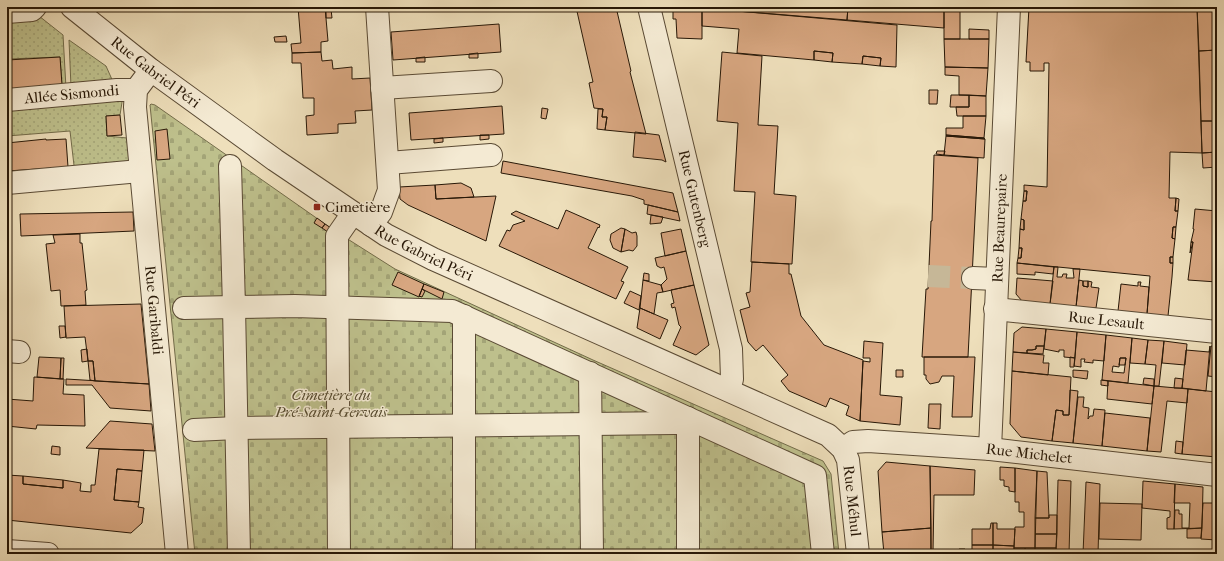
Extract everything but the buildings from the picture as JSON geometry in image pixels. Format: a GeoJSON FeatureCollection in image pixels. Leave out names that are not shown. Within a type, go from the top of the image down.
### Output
{"type":"FeatureCollection","features":[{"type":"Feature","properties":{"kind":"street"},"geometry":{"type":"LineString","coordinates":[[7,12],[32,10],[35,7]]}},
{"type":"Feature","properties":{"kind":"street","name":"Rue Gabriel Péri"},"geometry":{"type":"LineString","coordinates":[[72,7],[151,70],[275,160],[393,239],[433,259],[828,435],[843,449]]}},
{"type":"Feature","properties":{"kind":"street"},"geometry":{"type":"LineString","coordinates":[[371,225],[381,212],[389,190],[377,7]]}},
{"type":"Feature","properties":{"kind":"street","name":"Rue Gutenberg"},"geometry":{"type":"LineString","coordinates":[[649,7],[731,349],[732,379],[729,390]]}},
{"type":"Feature","properties":{"kind":"street","name":"Rue Beaurepaire"},"geometry":{"type":"LineString","coordinates":[[990,449],[996,279],[1009,7]]}},
{"type":"Feature","properties":{"kind":"street"},"geometry":{"type":"LineString","coordinates":[[136,90],[151,70]]}},
{"type":"Feature","properties":{"kind":"street"},"geometry":{"type":"LineString","coordinates":[[382,88],[491,81]]}},
{"type":"Feature","properties":{"kind":"street","name":"Allée Sismondi"},"geometry":{"type":"LineString","coordinates":[[7,100],[117,90],[136,90]]}},
{"type":"Feature","properties":{"kind":"street","name":"Rue Garibaldi"},"geometry":{"type":"LineString","coordinates":[[136,90],[135,107],[140,171],[177,554]]}},
{"type":"Feature","properties":{"kind":"street"},"geometry":{"type":"LineString","coordinates":[[388,163],[491,155]]}},
{"type":"Feature","properties":{"kind":"street"},"geometry":{"type":"LineString","coordinates":[[230,166],[239,554]]}},
{"type":"Feature","properties":{"kind":"street"},"geometry":{"type":"LineString","coordinates":[[7,183],[140,171]]}},
{"type":"Feature","properties":{"kind":"street"},"geometry":{"type":"LineString","coordinates":[[339,554],[337,236],[353,213]]}},
{"type":"Feature","properties":{"kind":"street"},"geometry":{"type":"LineString","coordinates":[[972,278],[996,279]]}},
{"type":"Feature","properties":{"kind":"street"},"geometry":{"type":"LineString","coordinates":[[184,308],[295,306],[452,311],[815,476],[823,554]]}},
{"type":"Feature","properties":{"kind":"street","name":"Rue Lesault"},"geometry":{"type":"LineString","coordinates":[[995,309],[1217,332]]}},
{"type":"Feature","properties":{"kind":"street"},"geometry":{"type":"LineString","coordinates":[[464,316],[464,554]]}},
{"type":"Feature","properties":{"kind":"street"},"geometry":{"type":"LineString","coordinates":[[590,374],[592,554]]}},
{"type":"Feature","properties":{"kind":"street"},"geometry":{"type":"LineString","coordinates":[[194,430],[237,428],[675,423],[688,418]]}},
{"type":"Feature","properties":{"kind":"street"},"geometry":{"type":"LineString","coordinates":[[688,418],[688,554]]}},
{"type":"Feature","properties":{"kind":"street","name":"Rue Michelet"},"geometry":{"type":"LineString","coordinates":[[843,449],[853,442],[861,440],[990,449],[1217,474]]}},
{"type":"Feature","properties":{"kind":"street","name":"Rue Méhul"},"geometry":{"type":"LineString","coordinates":[[843,449],[848,460],[851,475],[858,554]]}},
{"type":"Feature","properties":{"kind":"street"},"geometry":{"type":"LineString","coordinates":[[7,551],[41,554]]}},
{"type":"Feature","properties":{"kind":"green space"},"geometry":{"type":"Polygon","coordinates":[[[39,16],[63,35],[66,88],[62,85],[60,57],[7,59],[7,19],[39,16]]]}},
{"type":"Feature","properties":{"kind":"green space"},"geometry":{"type":"Polygon","coordinates":[[[69,40],[106,66],[114,84],[71,87],[69,40]]]}},
{"type":"Feature","properties":{"kind":"green space"},"geometry":{"type":"Polygon","coordinates":[[[123,96],[120,115],[106,116],[107,136],[127,138],[131,172],[75,174],[70,131],[7,136],[7,106],[123,96]]]}},
{"type":"Feature","properties":{"kind":"green space","name":"Cimetière du Pré-Saint-Gervais"},"geometry":{"type":"Polygon","coordinates":[[[151,104],[155,105],[335,231],[395,269],[593,360],[823,461],[831,474],[839,554],[195,554],[151,104]]]}},
{"type":"Feature","properties":{"kind":"tunnel"},"geometry":{"type":"LineString","coordinates":[[928,276],[973,278]]}},
{"type":"Feature","properties":{"kind":"place","name":"Cimetière"},"geometry":{"type":"Point","coordinates":[317,207]}}]}
